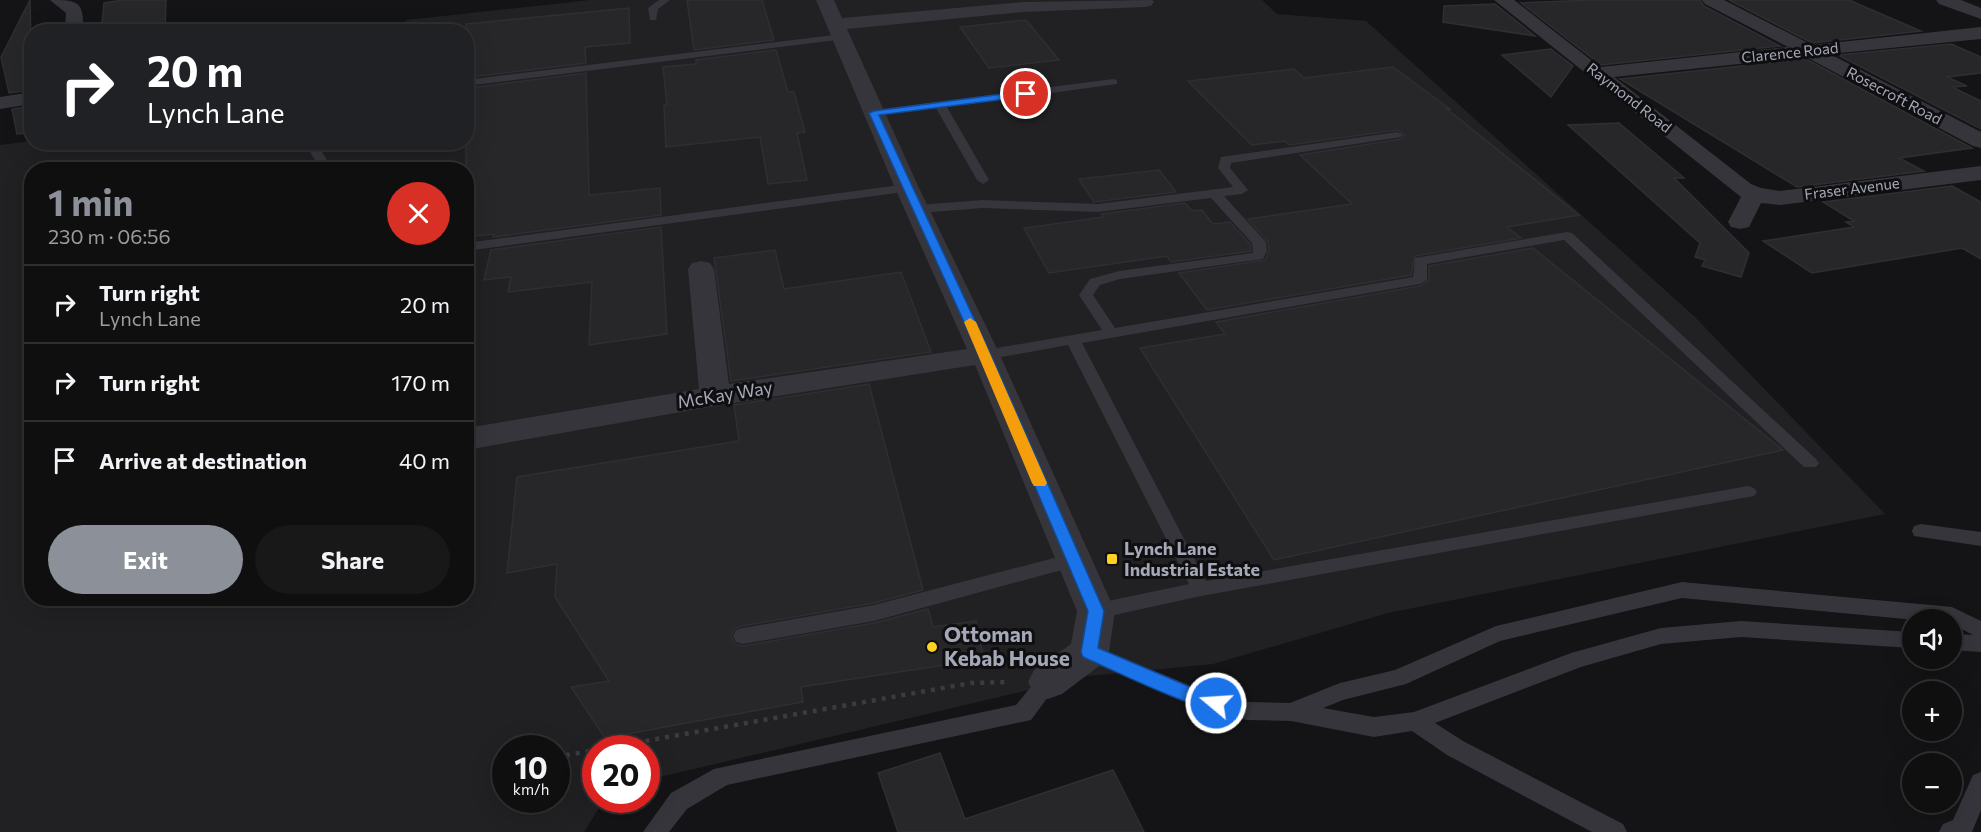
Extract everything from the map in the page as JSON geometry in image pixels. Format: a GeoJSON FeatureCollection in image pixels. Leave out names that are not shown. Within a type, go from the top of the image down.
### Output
{"type":"FeatureCollection","features":[{"type":"Feature","properties":{"kind":"street"},"geometry":{"type":"LineString","coordinates":[[60,0],[75,11],[74,24]]}},
{"type":"Feature","properties":{"kind":"street","name":"Raymond Road"},"geometry":{"type":"LineString","coordinates":[[1503,0],[1743,189],[1755,195]]}},
{"type":"Feature","properties":{"kind":"street","name":"Rosecroft Road"},"geometry":{"type":"LineString","coordinates":[[1711,0],[1981,141]]}},
{"type":"Feature","properties":{"kind":"street"},"geometry":{"type":"LineString","coordinates":[[1945,0],[1981,14]]}},
{"type":"Feature","properties":{"kind":"street"},"geometry":{"type":"LineString","coordinates":[[1048,682],[1089,652],[1096,611],[985,355],[834,20],[1024,7],[1145,2]]}},
{"type":"Feature","properties":{"kind":"street","name":"Clarence Road"},"geometry":{"type":"LineString","coordinates":[[1598,74],[1981,33]]}},
{"type":"Feature","properties":{"kind":"street"},"geometry":{"type":"LineString","coordinates":[[0,103],[24,99]]}},
{"type":"Feature","properties":{"kind":"street","name":"Fraser Avenue"},"geometry":{"type":"LineString","coordinates":[[1755,195],[1780,198],[1981,172]]}},
{"type":"Feature","properties":{"kind":"street"},"geometry":{"type":"LineString","coordinates":[[1740,222],[1747,205],[1755,195]]}},
{"type":"Feature","properties":{"kind":"street"},"geometry":{"type":"LineString","coordinates":[[701,269],[715,396]]}},
{"type":"Feature","properties":{"kind":"street","name":"McKay Way"},"geometry":{"type":"LineString","coordinates":[[474,438],[715,396],[985,355]]}},
{"type":"Feature","properties":{"kind":"lane"},"geometry":{"type":"LineString","coordinates":[[653,18],[653,8],[665,0]]}},
{"type":"Feature","properties":{"kind":"lane"},"geometry":{"type":"LineString","coordinates":[[474,78],[725,53],[834,20]]}},
{"type":"Feature","properties":{"kind":"lane"},"geometry":{"type":"LineString","coordinates":[[874,113],[1113,82]]}},
{"type":"Feature","properties":{"kind":"lane"},"geometry":{"type":"LineString","coordinates":[[940,105],[983,180]]}},
{"type":"Feature","properties":{"kind":"lane"},"geometry":{"type":"LineString","coordinates":[[474,246],[913,198],[983,204],[1098,208],[1242,190],[1224,168],[1225,160],[1397,135]]}},
{"type":"Feature","properties":{"kind":"lane"},"geometry":{"type":"LineString","coordinates":[[1112,333],[1086,295],[1095,282],[1119,275],[1258,256],[1259,242],[1214,193]]}},
{"type":"Feature","properties":{"kind":"lane"},"geometry":{"type":"LineString","coordinates":[[985,355],[1420,280],[1420,261],[1567,236],[1810,463]]}},
{"type":"Feature","properties":{"kind":"lane"},"geometry":{"type":"LineString","coordinates":[[1073,341],[1201,589]]}},
{"type":"Feature","properties":{"kind":"lane"},"geometry":{"type":"LineString","coordinates":[[1096,611],[1201,589],[1748,492]]}},
{"type":"Feature","properties":{"kind":"lane"},"geometry":{"type":"LineString","coordinates":[[1921,531],[1981,539]]}},
{"type":"Feature","properties":{"kind":"lane"},"geometry":{"type":"LineString","coordinates":[[743,636],[874,613],[1073,560]]}},
{"type":"Feature","properties":{"kind":"lane"},"geometry":{"type":"LineString","coordinates":[[1291,712],[1340,692],[1399,678],[1496,634],[1682,590],[1952,615],[1981,630]]}},
{"type":"Feature","properties":{"kind":"lane"},"geometry":{"type":"LineString","coordinates":[[1089,652],[1200,699],[1248,711],[1291,712],[1374,727],[1415,721],[1578,659],[1660,636],[1741,629],[1902,639]]}},
{"type":"Feature","properties":{"kind":"lane"},"geometry":{"type":"LineString","coordinates":[[1962,643],[1981,644]]}},
{"type":"Feature","properties":{"kind":"lane"},"geometry":{"type":"LineString","coordinates":[[655,832],[679,801],[722,776],[1023,712],[1048,682]]}},
{"type":"Feature","properties":{"kind":"lane"},"geometry":{"type":"LineString","coordinates":[[1415,721],[1455,748],[1615,832]]}},
{"type":"Feature","properties":{"kind":"lane"},"geometry":{"type":"LineString","coordinates":[[1951,832],[1961,829],[1981,782]]}},
{"type":"Feature","properties":{"kind":"path"},"geometry":{"type":"LineString","coordinates":[[660,738],[971,683],[1048,682]]}},
{"type":"Feature","properties":{"kind":"shaded area"},"geometry":{"type":"Polygon","coordinates":[[[590,0],[1262,0],[1277,14],[1366,21],[1695,317],[1885,514],[1388,613],[1213,664],[1088,676],[660,777],[660,735],[582,735],[582,813],[596,813],[584,832],[0,832],[0,145],[24,142],[24,150],[474,150],[474,24],[404,24],[406,20],[590,0]]]}},
{"type":"Feature","properties":{"kind":"building"},"geometry":{"type":"Polygon","coordinates":[[[30,0],[31,24],[24,24],[24,91],[9,93],[1,57],[30,0]]]}},
{"type":"Feature","properties":{"kind":"building"},"geometry":{"type":"Polygon","coordinates":[[[123,0],[166,0],[165,24],[102,24],[104,3],[123,0]]]}},
{"type":"Feature","properties":{"kind":"building"},"geometry":{"type":"Polygon","coordinates":[[[687,0],[762,0],[774,40],[694,50],[687,0]]]}},
{"type":"Feature","properties":{"kind":"building"},"geometry":{"type":"Polygon","coordinates":[[[1590,0],[1700,0],[1704,6],[1780,46],[1601,65],[1521,3],[1590,0]]]}},
{"type":"Feature","properties":{"kind":"building"},"geometry":{"type":"Polygon","coordinates":[[[1729,0],[1849,0],[1921,31],[1812,43],[1729,0]]]}},
{"type":"Feature","properties":{"kind":"building"},"geometry":{"type":"Polygon","coordinates":[[[1495,4],[1535,36],[1443,22],[1444,6],[1495,4]]]}},
{"type":"Feature","properties":{"kind":"building"},"geometry":{"type":"Polygon","coordinates":[[[629,8],[630,43],[585,47],[586,63],[474,77],[474,24],[466,24],[629,8]]]}},
{"type":"Feature","properties":{"kind":"building"},"geometry":{"type":"Polygon","coordinates":[[[1026,20],[1059,60],[989,68],[960,27],[1026,20]]]}},
{"type":"Feature","properties":{"kind":"building"},"geometry":{"type":"Polygon","coordinates":[[[1951,44],[1981,57],[1981,73],[1947,77],[1967,86],[1952,87],[1981,101],[1981,129],[1838,55],[1951,44]]]}},
{"type":"Feature","properties":{"kind":"building"},"geometry":{"type":"Polygon","coordinates":[[[1551,49],[1573,66],[1551,97],[1502,55],[1551,49]]]}},
{"type":"Feature","properties":{"kind":"building"},"geometry":{"type":"Polygon","coordinates":[[[776,50],[788,92],[794,92],[805,132],[797,133],[807,180],[768,184],[760,137],[666,147],[664,105],[667,105],[663,67],[696,64],[696,60],[776,50]]]}},
{"type":"Feature","properties":{"kind":"building"},"geometry":{"type":"Polygon","coordinates":[[[1806,59],[1972,148],[1899,158],[1924,171],[1797,187],[1620,79],[1806,59]]]}},
{"type":"Feature","properties":{"kind":"building"},"geometry":{"type":"Polygon","coordinates":[[[1393,67],[1450,109],[1447,109],[1579,215],[1507,227],[1521,238],[1415,256],[1411,275],[1207,310],[1179,273],[1265,260],[1269,251],[1268,242],[1248,219],[1352,204],[1300,155],[1401,139],[1405,135],[1397,130],[1289,145],[1285,141],[1252,145],[1188,81],[1294,69],[1304,78],[1393,67]]]}},
{"type":"Feature","properties":{"kind":"building"},"geometry":{"type":"Polygon","coordinates":[[[586,73],[589,195],[660,188],[661,215],[493,237],[494,234],[474,236],[474,162],[466,162],[466,150],[474,150],[474,87],[586,73]]]}},
{"type":"Feature","properties":{"kind":"building"},"geometry":{"type":"Polygon","coordinates":[[[24,107],[24,134],[17,134],[12,109],[24,107]]]}},
{"type":"Feature","properties":{"kind":"building"},"geometry":{"type":"Polygon","coordinates":[[[1619,123],[1684,178],[1674,178],[1749,253],[1741,277],[1702,266],[1705,260],[1695,257],[1700,243],[1568,125],[1619,123]]]}},
{"type":"Feature","properties":{"kind":"building"},"geometry":{"type":"Polygon","coordinates":[[[1159,170],[1176,192],[1094,202],[1079,179],[1159,170]]]}},
{"type":"Feature","properties":{"kind":"building"},"geometry":{"type":"Polygon","coordinates":[[[1952,186],[1981,202],[1981,259],[1962,248],[1812,273],[1763,241],[1854,227],[1846,222],[1854,221],[1823,202],[1952,186]]]}},
{"type":"Feature","properties":{"kind":"building"},"geometry":{"type":"Polygon","coordinates":[[[1185,203],[1192,211],[1202,210],[1213,224],[1230,222],[1250,244],[1251,251],[1171,262],[1167,256],[1049,273],[1024,228],[1104,217],[1101,214],[1185,203]]]}},
{"type":"Feature","properties":{"kind":"building"},"geometry":{"type":"Polygon","coordinates":[[[661,227],[667,334],[589,345],[592,282],[508,292],[511,277],[484,280],[491,250],[661,227]]]}},
{"type":"Feature","properties":{"kind":"building"},"geometry":{"type":"Polygon","coordinates":[[[1533,248],[1783,450],[1274,560],[1140,348],[1225,334],[1216,322],[1420,286],[1429,280],[1429,266],[1533,248]]]}},
{"type":"Feature","properties":{"kind":"building"},"geometry":{"type":"Polygon","coordinates":[[[775,250],[784,289],[901,272],[931,352],[731,381],[714,258],[775,250]]]}},
{"type":"Feature","properties":{"kind":"building"},"geometry":{"type":"Polygon","coordinates":[[[869,384],[923,590],[874,603],[742,626],[734,629],[731,637],[735,644],[743,646],[874,623],[928,609],[933,627],[976,621],[984,659],[801,687],[803,702],[622,735],[603,735],[571,687],[609,681],[555,597],[557,564],[507,573],[517,477],[739,441],[734,405],[869,384]]]}},
{"type":"Feature","properties":{"kind":"building"},"geometry":{"type":"Polygon","coordinates":[[[940,753],[965,819],[1113,770],[1144,832],[898,832],[878,773],[940,753]]]}},
{"type":"Feature","properties":{"kind":"slow traffic"},"geometry":{"type":"LineString","coordinates":[[970,322],[1040,483]]}},
{"type":"Feature","properties":{"kind":"place","name":"Lynch Lane Industrial Estate"},"geometry":{"type":"Point","coordinates":[1112,559]}},
{"type":"Feature","properties":{"kind":"place","name":"Ottoman Kebab House"},"geometry":{"type":"Point","coordinates":[932,647]}},
{"type":"Feature","properties":{"kind":"route"},"geometry":{"type":"LineString","coordinates":[[1026,94],[874,113],[985,355],[1096,611],[1089,652],[1200,699],[1216,703]]}}]}
